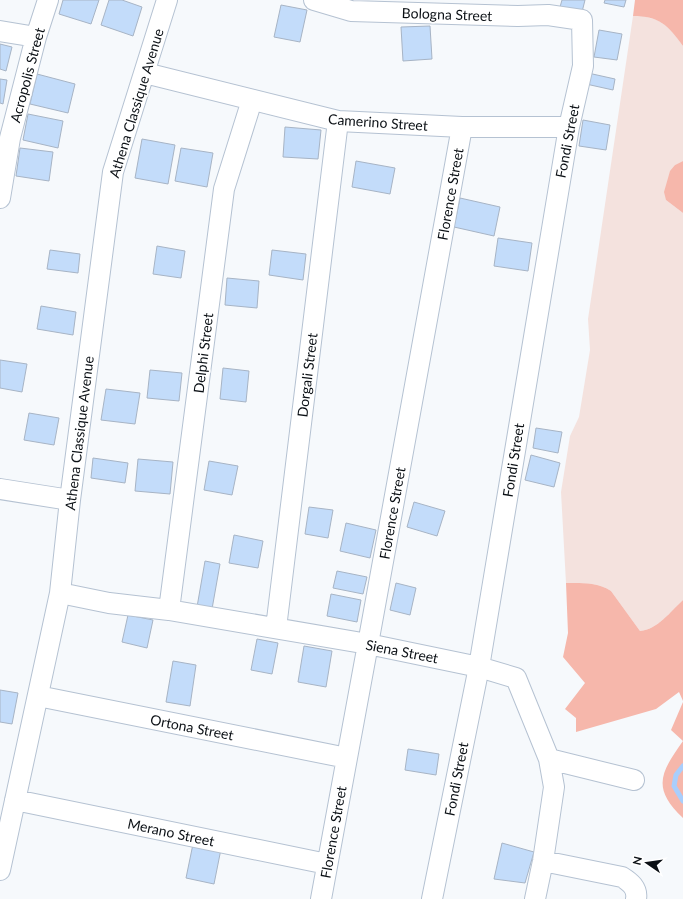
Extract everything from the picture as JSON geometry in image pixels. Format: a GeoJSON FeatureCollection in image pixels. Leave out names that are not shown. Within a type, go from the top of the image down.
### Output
{"type":"FeatureCollection","features":[{"type":"Feature","properties":{"kind":"street","name":"Acropolis Street"},"geometry":{"type":"LineString","coordinates":[[0,198],[5,138],[48,0]]}},
{"type":"Feature","properties":{"kind":"street","name":"Athena Classique Avenue"},"geometry":{"type":"LineString","coordinates":[[0,870],[60,593],[70,500],[113,172],[167,0]]}},
{"type":"Feature","properties":{"kind":"street","name":"Bologna Street"},"geometry":{"type":"LineString","coordinates":[[314,0],[351,11],[503,16],[547,8],[582,20]]}},
{"type":"Feature","properties":{"kind":"street","name":"Fondi Street"},"geometry":{"type":"LineString","coordinates":[[432,899],[479,667],[569,128],[583,66],[582,20]]}},
{"type":"Feature","properties":{"kind":"street"},"geometry":{"type":"LineString","coordinates":[[0,31],[36,37]]}},
{"type":"Feature","properties":{"kind":"street","name":"Camerino Street"},"geometry":{"type":"LineString","coordinates":[[145,73],[338,122],[462,127],[569,128]]}},
{"type":"Feature","properties":{"kind":"street","name":"Delphi Street"},"geometry":{"type":"LineString","coordinates":[[169,610],[224,189],[252,100]]}},
{"type":"Feature","properties":{"kind":"street","name":"Dorgali Street"},"geometry":{"type":"LineString","coordinates":[[276,628],[338,122]]}},
{"type":"Feature","properties":{"kind":"street","name":"Florence Street"},"geometry":{"type":"LineString","coordinates":[[321,899],[462,127]]}},
{"type":"Feature","properties":{"kind":"street"},"geometry":{"type":"LineString","coordinates":[[0,489],[70,500]]}},
{"type":"Feature","properties":{"kind":"street","name":"Siena Street"},"geometry":{"type":"LineString","coordinates":[[60,593],[368,644],[479,667],[516,678],[548,759],[554,787],[535,899]]}},
{"type":"Feature","properties":{"kind":"street","name":"Ortona Street"},"geometry":{"type":"LineString","coordinates":[[38,696],[347,758]]}},
{"type":"Feature","properties":{"kind":"street"},"geometry":{"type":"LineString","coordinates":[[548,759],[634,780]]}},
{"type":"Feature","properties":{"kind":"street","name":"Merano Street"},"geometry":{"type":"LineString","coordinates":[[15,800],[327,864]]}},
{"type":"Feature","properties":{"kind":"street"},"geometry":{"type":"LineString","coordinates":[[542,861],[622,877],[632,883],[636,899]]}},
{"type":"Feature","properties":{"kind":"shaded area"},"geometry":{"type":"Polygon","coordinates":[[[635,0],[683,0],[683,46],[673,32],[662,23],[642,16],[633,16],[635,0]]]}},
{"type":"Feature","properties":{"kind":"shaded area"},"geometry":{"type":"Polygon","coordinates":[[[633,16],[643,16],[657,20],[670,28],[683,46],[683,161],[675,165],[666,200],[683,213],[683,600],[658,624],[646,630],[640,631],[611,591],[601,586],[583,583],[566,583],[561,492],[570,436],[579,417],[590,350],[588,319],[633,16]]]}},
{"type":"Feature","properties":{"kind":"shaded area"},"geometry":{"type":"Polygon","coordinates":[[[683,161],[683,213],[666,200],[664,192],[670,171],[675,165],[683,161]]]}},
{"type":"Feature","properties":{"kind":"shaded area"},"geometry":{"type":"Polygon","coordinates":[[[566,583],[583,583],[601,586],[611,591],[640,631],[646,630],[658,624],[683,600],[683,701],[679,692],[656,709],[576,732],[576,718],[565,709],[585,683],[563,657],[568,633],[566,583]]]}},
{"type":"Feature","properties":{"kind":"shaded area"},"geometry":{"type":"Polygon","coordinates":[[[683,702],[683,741],[671,730],[683,702]]]}},
{"type":"Feature","properties":{"kind":"shaded area"},"geometry":{"type":"Polygon","coordinates":[[[683,741],[683,818],[666,798],[663,789],[663,780],[669,762],[683,741]]]}},
{"type":"Feature","properties":{"kind":"building"},"geometry":{"type":"Polygon","coordinates":[[[63,0],[99,0],[91,24],[59,14],[63,0]]]}},
{"type":"Feature","properties":{"kind":"building"},"geometry":{"type":"Polygon","coordinates":[[[109,0],[122,0],[142,7],[133,36],[101,25],[109,0]]]}},
{"type":"Feature","properties":{"kind":"building"},"geometry":{"type":"Polygon","coordinates":[[[562,0],[585,0],[582,12],[560,7],[562,0]]]}},
{"type":"Feature","properties":{"kind":"building"},"geometry":{"type":"Polygon","coordinates":[[[605,0],[626,0],[624,7],[604,3],[605,0]]]}},
{"type":"Feature","properties":{"kind":"building"},"geometry":{"type":"Polygon","coordinates":[[[281,5],[307,10],[300,42],[274,37],[281,5]]]}},
{"type":"Feature","properties":{"kind":"building"},"geometry":{"type":"Polygon","coordinates":[[[430,26],[432,59],[403,61],[401,27],[430,26]]]}},
{"type":"Feature","properties":{"kind":"building"},"geometry":{"type":"Polygon","coordinates":[[[599,30],[622,34],[617,60],[594,57],[599,30]]]}},
{"type":"Feature","properties":{"kind":"building"},"geometry":{"type":"Polygon","coordinates":[[[0,44],[12,47],[6,71],[0,69],[0,44]]]}},
{"type":"Feature","properties":{"kind":"building"},"geometry":{"type":"Polygon","coordinates":[[[588,73],[615,79],[613,90],[586,84],[588,73]]]}},
{"type":"Feature","properties":{"kind":"building"},"geometry":{"type":"Polygon","coordinates":[[[37,74],[75,84],[68,113],[30,104],[37,74]]]}},
{"type":"Feature","properties":{"kind":"building"},"geometry":{"type":"Polygon","coordinates":[[[0,79],[7,80],[3,104],[0,103],[0,79]]]}},
{"type":"Feature","properties":{"kind":"building"},"geometry":{"type":"Polygon","coordinates":[[[28,114],[63,121],[58,148],[23,140],[28,114]]]}},
{"type":"Feature","properties":{"kind":"building"},"geometry":{"type":"Polygon","coordinates":[[[583,120],[610,125],[606,150],[579,146],[583,120]]]}},
{"type":"Feature","properties":{"kind":"building"},"geometry":{"type":"Polygon","coordinates":[[[285,127],[321,130],[318,159],[283,157],[285,127]]]}},
{"type":"Feature","properties":{"kind":"building"},"geometry":{"type":"Polygon","coordinates":[[[142,139],[175,145],[168,184],[135,178],[142,139]]]}},
{"type":"Feature","properties":{"kind":"building"},"geometry":{"type":"Polygon","coordinates":[[[20,148],[53,152],[49,181],[16,176],[20,148]]]}},
{"type":"Feature","properties":{"kind":"building"},"geometry":{"type":"Polygon","coordinates":[[[181,148],[213,153],[207,187],[175,181],[181,148]]]}},
{"type":"Feature","properties":{"kind":"building"},"geometry":{"type":"Polygon","coordinates":[[[356,161],[395,168],[390,194],[352,187],[356,161]]]}},
{"type":"Feature","properties":{"kind":"building"},"geometry":{"type":"Polygon","coordinates":[[[460,198],[500,207],[494,236],[454,227],[460,198]]]}},
{"type":"Feature","properties":{"kind":"building"},"geometry":{"type":"Polygon","coordinates":[[[498,238],[532,243],[528,271],[494,266],[498,238]]]}},
{"type":"Feature","properties":{"kind":"building"},"geometry":{"type":"Polygon","coordinates":[[[157,246],[185,251],[181,278],[153,274],[157,246]]]}},
{"type":"Feature","properties":{"kind":"building"},"geometry":{"type":"Polygon","coordinates":[[[50,250],[80,254],[78,273],[47,269],[50,250]]]}},
{"type":"Feature","properties":{"kind":"building"},"geometry":{"type":"Polygon","coordinates":[[[272,250],[306,254],[303,280],[269,275],[272,250]]]}},
{"type":"Feature","properties":{"kind":"building"},"geometry":{"type":"Polygon","coordinates":[[[227,278],[259,281],[257,308],[225,305],[227,278]]]}},
{"type":"Feature","properties":{"kind":"building"},"geometry":{"type":"Polygon","coordinates":[[[41,306],[76,312],[73,335],[37,329],[41,306]]]}},
{"type":"Feature","properties":{"kind":"building"},"geometry":{"type":"Polygon","coordinates":[[[0,360],[27,364],[22,392],[0,388],[0,360]]]}},
{"type":"Feature","properties":{"kind":"building"},"geometry":{"type":"Polygon","coordinates":[[[223,368],[249,371],[246,402],[220,399],[223,368]]]}},
{"type":"Feature","properties":{"kind":"building"},"geometry":{"type":"Polygon","coordinates":[[[150,370],[182,373],[179,401],[147,398],[150,370]]]}},
{"type":"Feature","properties":{"kind":"building"},"geometry":{"type":"Polygon","coordinates":[[[106,389],[140,393],[135,424],[101,420],[106,389]]]}},
{"type":"Feature","properties":{"kind":"building"},"geometry":{"type":"Polygon","coordinates":[[[29,413],[59,418],[54,445],[24,440],[29,413]]]}},
{"type":"Feature","properties":{"kind":"building"},"geometry":{"type":"Polygon","coordinates":[[[536,428],[562,432],[558,453],[533,448],[536,428]]]}},
{"type":"Feature","properties":{"kind":"building"},"geometry":{"type":"Polygon","coordinates":[[[531,455],[560,463],[554,487],[525,480],[531,455]]]}},
{"type":"Feature","properties":{"kind":"building"},"geometry":{"type":"Polygon","coordinates":[[[93,458],[128,463],[125,483],[91,478],[93,458]]]}},
{"type":"Feature","properties":{"kind":"building"},"geometry":{"type":"Polygon","coordinates":[[[138,459],[173,462],[170,494],[135,491],[138,459]]]}},
{"type":"Feature","properties":{"kind":"building"},"geometry":{"type":"Polygon","coordinates":[[[209,461],[238,466],[232,495],[204,490],[209,461]]]}},
{"type":"Feature","properties":{"kind":"building"},"geometry":{"type":"Polygon","coordinates":[[[414,502],[445,511],[437,536],[407,527],[414,502]]]}},
{"type":"Feature","properties":{"kind":"building"},"geometry":{"type":"Polygon","coordinates":[[[309,507],[333,510],[328,538],[305,534],[309,507]]]}},
{"type":"Feature","properties":{"kind":"building"},"geometry":{"type":"Polygon","coordinates":[[[346,523],[376,530],[370,558],[340,551],[346,523]]]}},
{"type":"Feature","properties":{"kind":"building"},"geometry":{"type":"Polygon","coordinates":[[[234,535],[263,541],[258,568],[229,563],[234,535]]]}},
{"type":"Feature","properties":{"kind":"building"},"geometry":{"type":"Polygon","coordinates":[[[205,561],[220,564],[212,609],[197,607],[205,561]]]}},
{"type":"Feature","properties":{"kind":"building"},"geometry":{"type":"Polygon","coordinates":[[[337,571],[367,577],[363,594],[333,588],[337,571]]]}},
{"type":"Feature","properties":{"kind":"building"},"geometry":{"type":"Polygon","coordinates":[[[396,583],[416,588],[410,615],[390,610],[396,583]]]}},
{"type":"Feature","properties":{"kind":"building"},"geometry":{"type":"Polygon","coordinates":[[[331,594],[361,600],[357,622],[327,616],[331,594]]]}},
{"type":"Feature","properties":{"kind":"building"},"geometry":{"type":"Polygon","coordinates":[[[128,615],[153,620],[147,648],[122,642],[128,615]]]}},
{"type":"Feature","properties":{"kind":"building"},"geometry":{"type":"Polygon","coordinates":[[[257,639],[278,643],[272,674],[251,670],[257,639]]]}},
{"type":"Feature","properties":{"kind":"building"},"geometry":{"type":"Polygon","coordinates":[[[304,646],[332,651],[326,687],[298,682],[304,646]]]}},
{"type":"Feature","properties":{"kind":"building"},"geometry":{"type":"Polygon","coordinates":[[[173,661],[196,665],[190,706],[166,702],[173,661]]]}},
{"type":"Feature","properties":{"kind":"building"},"geometry":{"type":"Polygon","coordinates":[[[0,690],[18,693],[12,724],[0,722],[0,690]]]}},
{"type":"Feature","properties":{"kind":"building"},"geometry":{"type":"Polygon","coordinates":[[[408,749],[439,754],[436,775],[405,770],[408,749]]]}},
{"type":"Feature","properties":{"kind":"building"},"geometry":{"type":"Polygon","coordinates":[[[502,843],[534,852],[525,883],[494,879],[502,843]]]}},
{"type":"Feature","properties":{"kind":"building"},"geometry":{"type":"Polygon","coordinates":[[[193,844],[221,849],[214,884],[186,878],[193,844]]]}},
{"type":"Feature","properties":{"kind":"waterway"},"geometry":{"type":"LineString","coordinates":[[683,766],[676,775],[674,786],[683,801]]}}]}
